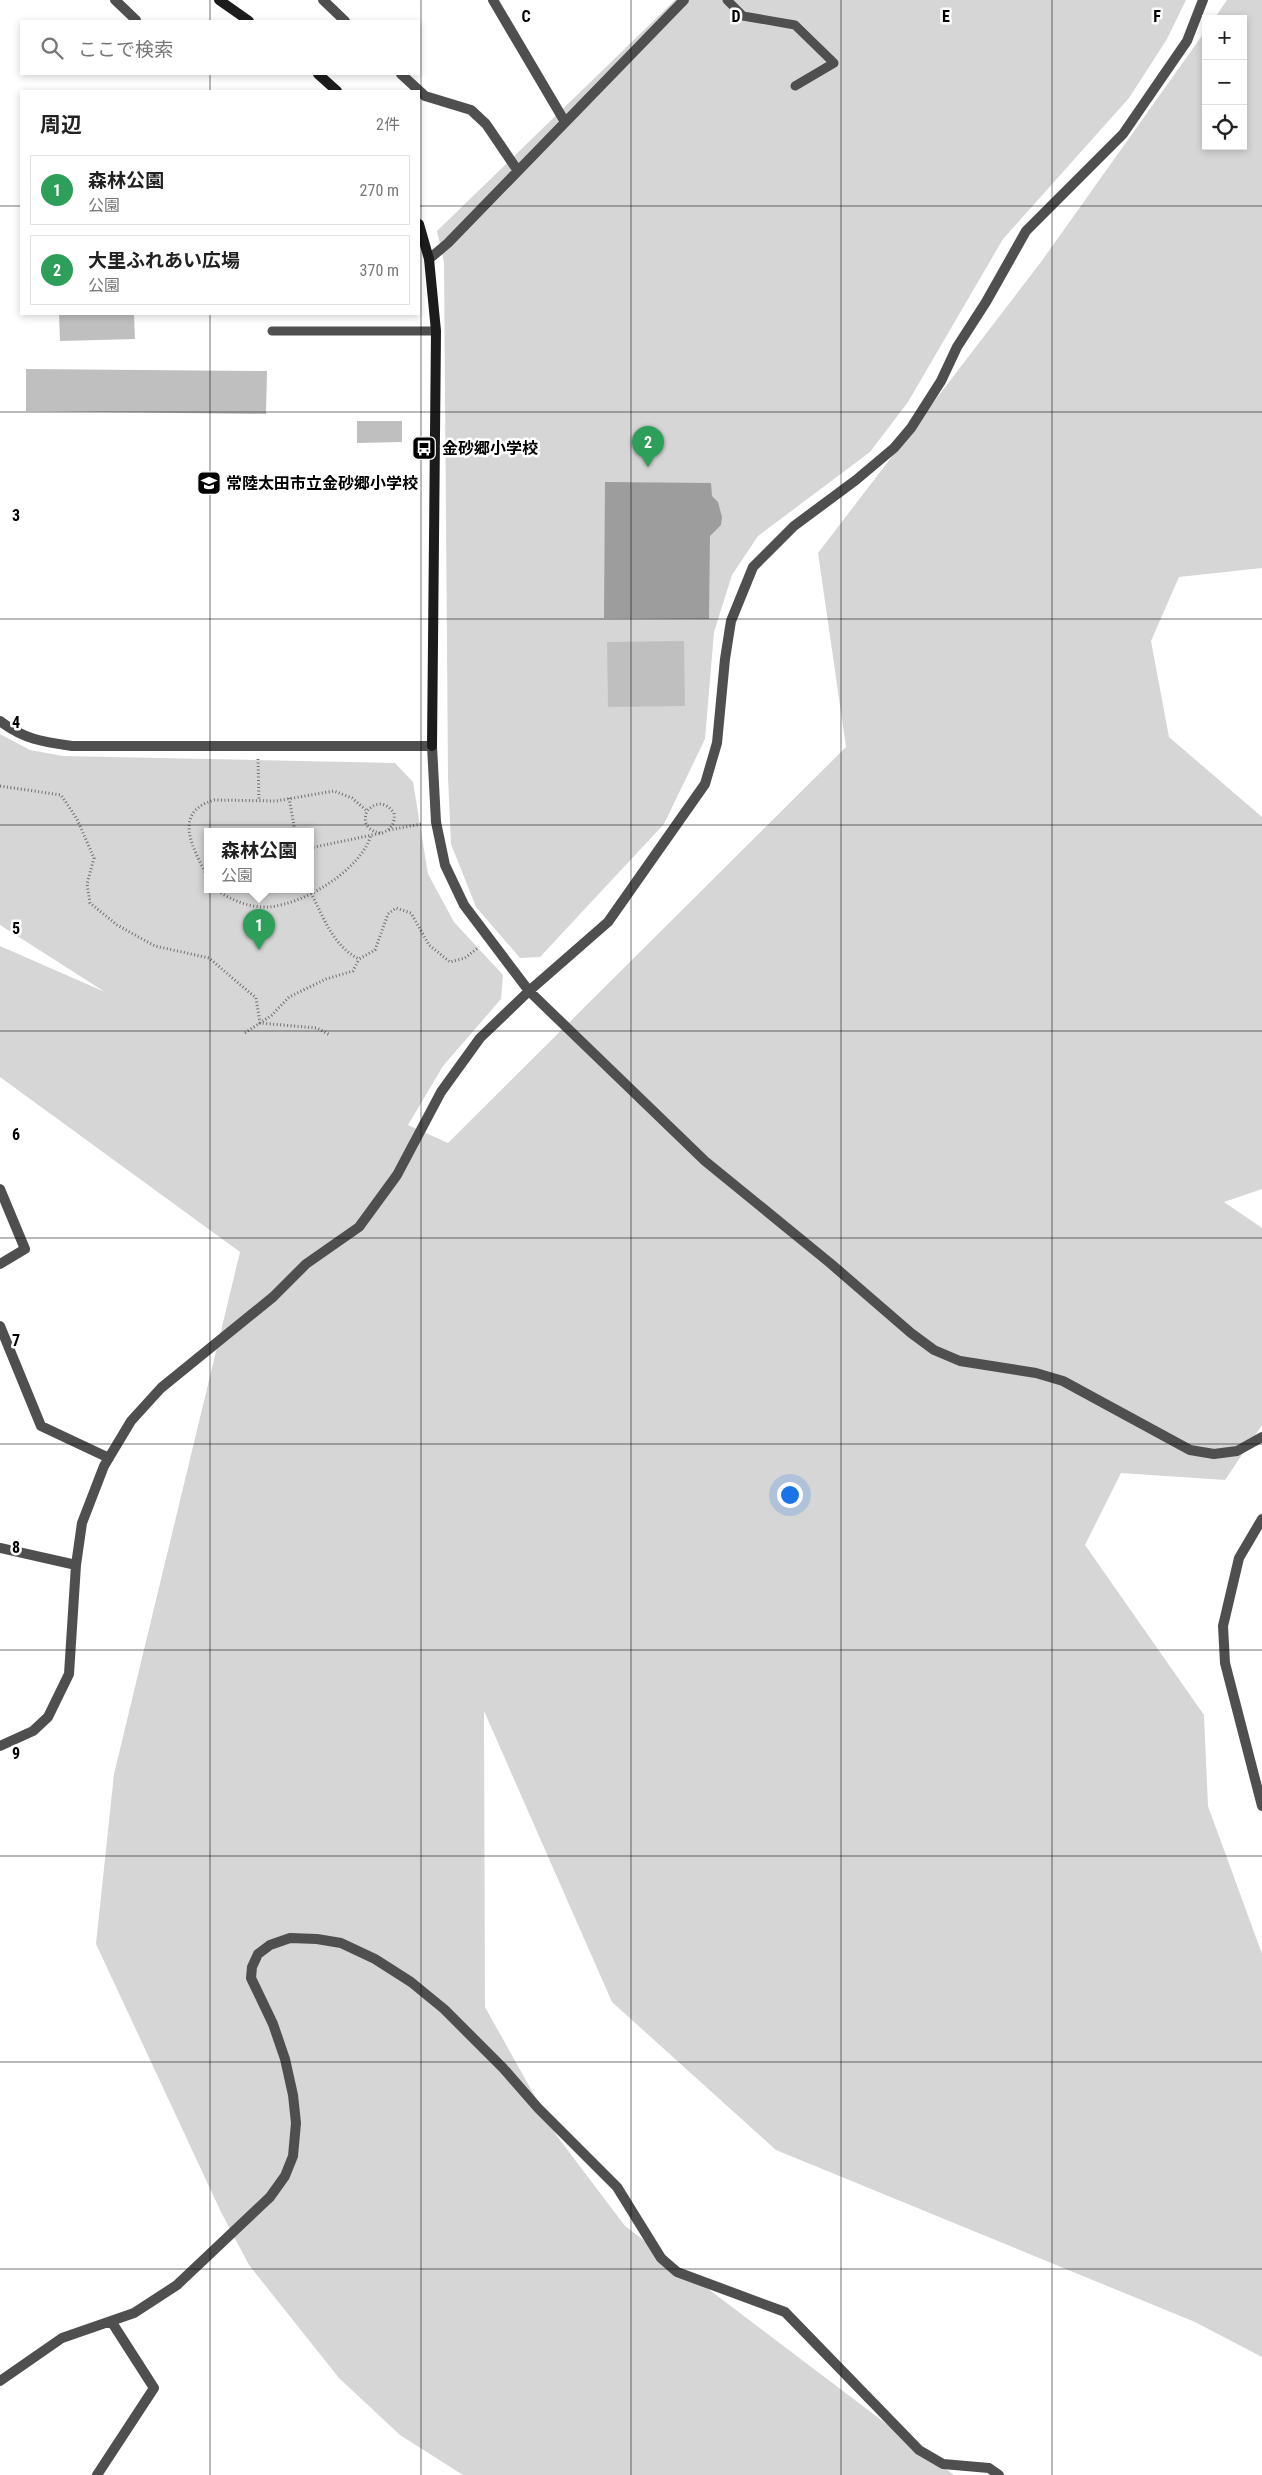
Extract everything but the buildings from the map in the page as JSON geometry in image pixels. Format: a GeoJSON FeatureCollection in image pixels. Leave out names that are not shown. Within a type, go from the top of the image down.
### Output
{"type":"FeatureCollection","features":[{"type":"Feature","properties":{"kind":"street"},"geometry":{"type":"LineString","coordinates":[[115,0],[136,20]]}},
{"type":"Feature","properties":{"kind":"street"},"geometry":{"type":"LineString","coordinates":[[219,0],[248,20]]}},
{"type":"Feature","properties":{"kind":"street"},"geometry":{"type":"LineString","coordinates":[[323,0],[344,20]]}},
{"type":"Feature","properties":{"kind":"street"},"geometry":{"type":"LineString","coordinates":[[493,0],[565,122]]}},
{"type":"Feature","properties":{"kind":"street"},"geometry":{"type":"LineString","coordinates":[[429,258],[448,243],[684,0]]}},
{"type":"Feature","properties":{"kind":"street"},"geometry":{"type":"LineString","coordinates":[[0,1746],[33,1731],[48,1717],[58,1700],[68,1674],[76,1565],[82,1523],[109,1458],[131,1421],[161,1388],[273,1297],[306,1264],[359,1227],[397,1175],[441,1092],[480,1038],[529,991],[608,922],[705,784],[717,743],[725,659],[731,621],[753,568],[794,526],[856,480],[894,448],[911,428],[941,381],[957,347],[986,302],[1026,231],[1123,134],[1188,40],[1203,0]]}},
{"type":"Feature","properties":{"kind":"street"},"geometry":{"type":"LineString","coordinates":[[319,75],[336,90]]}},
{"type":"Feature","properties":{"kind":"street"},"geometry":{"type":"LineString","coordinates":[[402,75],[418,90]]}},
{"type":"Feature","properties":{"kind":"street"},"geometry":{"type":"LineString","coordinates":[[420,91],[425,96],[471,110],[486,124],[518,171]]}},
{"type":"Feature","properties":{"kind":"street"},"geometry":{"type":"LineString","coordinates":[[420,227],[429,258],[436,331],[432,746],[436,822],[445,865],[464,905],[529,991],[705,1161],[795,1233],[910,1334],[934,1350],[960,1360],[1036,1373],[1063,1381],[1190,1450],[1214,1454],[1237,1451],[1262,1438]]}},
{"type":"Feature","properties":{"kind":"street"},"geometry":{"type":"LineString","coordinates":[[0,721],[15,733],[34,740],[72,746],[432,746]]}},
{"type":"Feature","properties":{"kind":"street"},"geometry":{"type":"LineString","coordinates":[[0,1189],[25,1250],[0,1264]]}},
{"type":"Feature","properties":{"kind":"street"},"geometry":{"type":"LineString","coordinates":[[0,1326],[41,1426],[109,1458]]}},
{"type":"Feature","properties":{"kind":"street"},"geometry":{"type":"LineString","coordinates":[[1262,1519],[1238,1558],[1223,1626],[1225,1662],[1262,1806]]}},
{"type":"Feature","properties":{"kind":"street"},"geometry":{"type":"LineString","coordinates":[[0,1548],[76,1565]]}},
{"type":"Feature","properties":{"kind":"street"},"geometry":{"type":"LineString","coordinates":[[0,2381],[62,2338],[134,2313],[177,2285],[270,2197],[285,2176],[293,2156],[296,2123],[293,2095],[285,2059],[273,2024],[251,1978],[252,1967],[258,1954],[270,1945],[290,1938],[317,1939],[341,1944],[375,1959],[411,1982],[444,2009],[503,2068],[538,2108],[617,2187],[661,2258],[678,2272],[785,2312],[919,2450],[942,2464],[989,2468],[999,2475]]}},
{"type":"Feature","properties":{"kind":"street"},"geometry":{"type":"LineString","coordinates":[[97,2475],[154,2388],[111,2321]]}},
{"type":"Feature","properties":{"kind":"lane"},"geometry":{"type":"LineString","coordinates":[[727,0],[743,16],[795,25],[834,62],[795,86]]}},
{"type":"Feature","properties":{"kind":"lane"},"geometry":{"type":"LineString","coordinates":[[272,331],[436,331]]}},
{"type":"Feature","properties":{"kind":"path"},"geometry":{"type":"LineString","coordinates":[[257,746],[259,800]]}},
{"type":"Feature","properties":{"kind":"path"},"geometry":{"type":"LineString","coordinates":[[0,786],[61,795],[77,819],[94,858],[87,884],[90,903],[117,926],[155,946],[209,958],[256,998],[260,1023]]}},
{"type":"Feature","properties":{"kind":"path"},"geometry":{"type":"LineString","coordinates":[[204,869],[191,841],[189,823],[192,815],[198,808],[214,800],[289,798],[334,791],[352,798],[366,811],[366,824],[369,830],[382,833]]}},
{"type":"Feature","properties":{"kind":"path"},"geometry":{"type":"LineString","coordinates":[[289,798],[294,828]]}},
{"type":"Feature","properties":{"kind":"path"},"geometry":{"type":"LineString","coordinates":[[366,811],[377,803],[390,807],[395,819],[389,830]]}},
{"type":"Feature","properties":{"kind":"path"},"geometry":{"type":"LineString","coordinates":[[314,847],[371,836],[389,830],[436,822]]}},
{"type":"Feature","properties":{"kind":"path"},"geometry":{"type":"LineString","coordinates":[[314,892],[325,886],[350,866],[368,846],[371,836]]}},
{"type":"Feature","properties":{"kind":"path"},"geometry":{"type":"LineString","coordinates":[[221,893],[228,898],[248,905],[268,907],[288,903],[311,893],[332,934],[345,952],[359,959]]}},
{"type":"Feature","properties":{"kind":"path"},"geometry":{"type":"LineString","coordinates":[[245,1033],[272,1015],[289,997],[326,979],[353,971],[359,959],[375,950],[388,914],[396,908],[411,913],[429,945],[450,962],[465,958],[488,939]]}},
{"type":"Feature","properties":{"kind":"path"},"geometry":{"type":"LineString","coordinates":[[260,1023],[317,1028],[330,1035]]}},
{"type":"Feature","properties":{"kind":"shaded area"},"geometry":{"type":"Polygon","coordinates":[[[675,0],[1186,0],[1167,39],[1129,98],[1003,239],[908,402],[870,452],[758,536],[732,575],[714,632],[705,739],[664,824],[540,957],[520,958],[476,907],[451,844],[448,777],[444,262],[437,231],[675,0]]]}},
{"type":"Feature","properties":{"kind":"shaded area"},"geometry":{"type":"Polygon","coordinates":[[[1227,0],[1262,0],[1262,568],[1179,577],[1151,641],[1169,737],[1262,817],[1262,1189],[1224,1202],[1262,1228],[1262,1425],[1225,1480],[1121,1473],[1085,1545],[1204,1715],[1208,1806],[1262,1954],[1262,2357],[1195,2322],[776,2150],[612,2002],[484,1711],[485,2007],[557,2136],[625,2226],[954,2475],[463,2475],[400,2435],[339,2378],[249,2265],[221,2212],[96,1944],[114,1774],[240,1252],[0,1077],[0,946],[105,992],[0,925],[0,734],[30,750],[63,756],[395,763],[413,782],[428,874],[454,922],[503,975],[501,999],[443,1066],[408,1125],[448,1143],[846,747],[818,553],[1041,262],[1202,36],[1202,150],[1247,150],[1247,15],[1217,15],[1227,0]]]}},
{"type":"Feature","properties":{"kind":"shaded area"},"geometry":{"type":"Polygon","coordinates":[[[605,482],[711,483],[712,496],[718,502],[722,517],[721,525],[710,536],[709,619],[604,618],[605,482]]]}},
{"type":"Feature","properties":{"kind":"place","name":"金砂郷小学校"},"geometry":{"type":"Point","coordinates":[424,448]}},
{"type":"Feature","properties":{"kind":"place","name":"大里ふれあい広場"},"geometry":{"type":"Point","coordinates":[648,467]}},
{"type":"Feature","properties":{"kind":"place","name":"常陸太田市立金砂郷小学校"},"geometry":{"type":"Point","coordinates":[209,483]}},
{"type":"Feature","properties":{"kind":"place","name":"森林公園"},"geometry":{"type":"Point","coordinates":[259,950]}}]}
